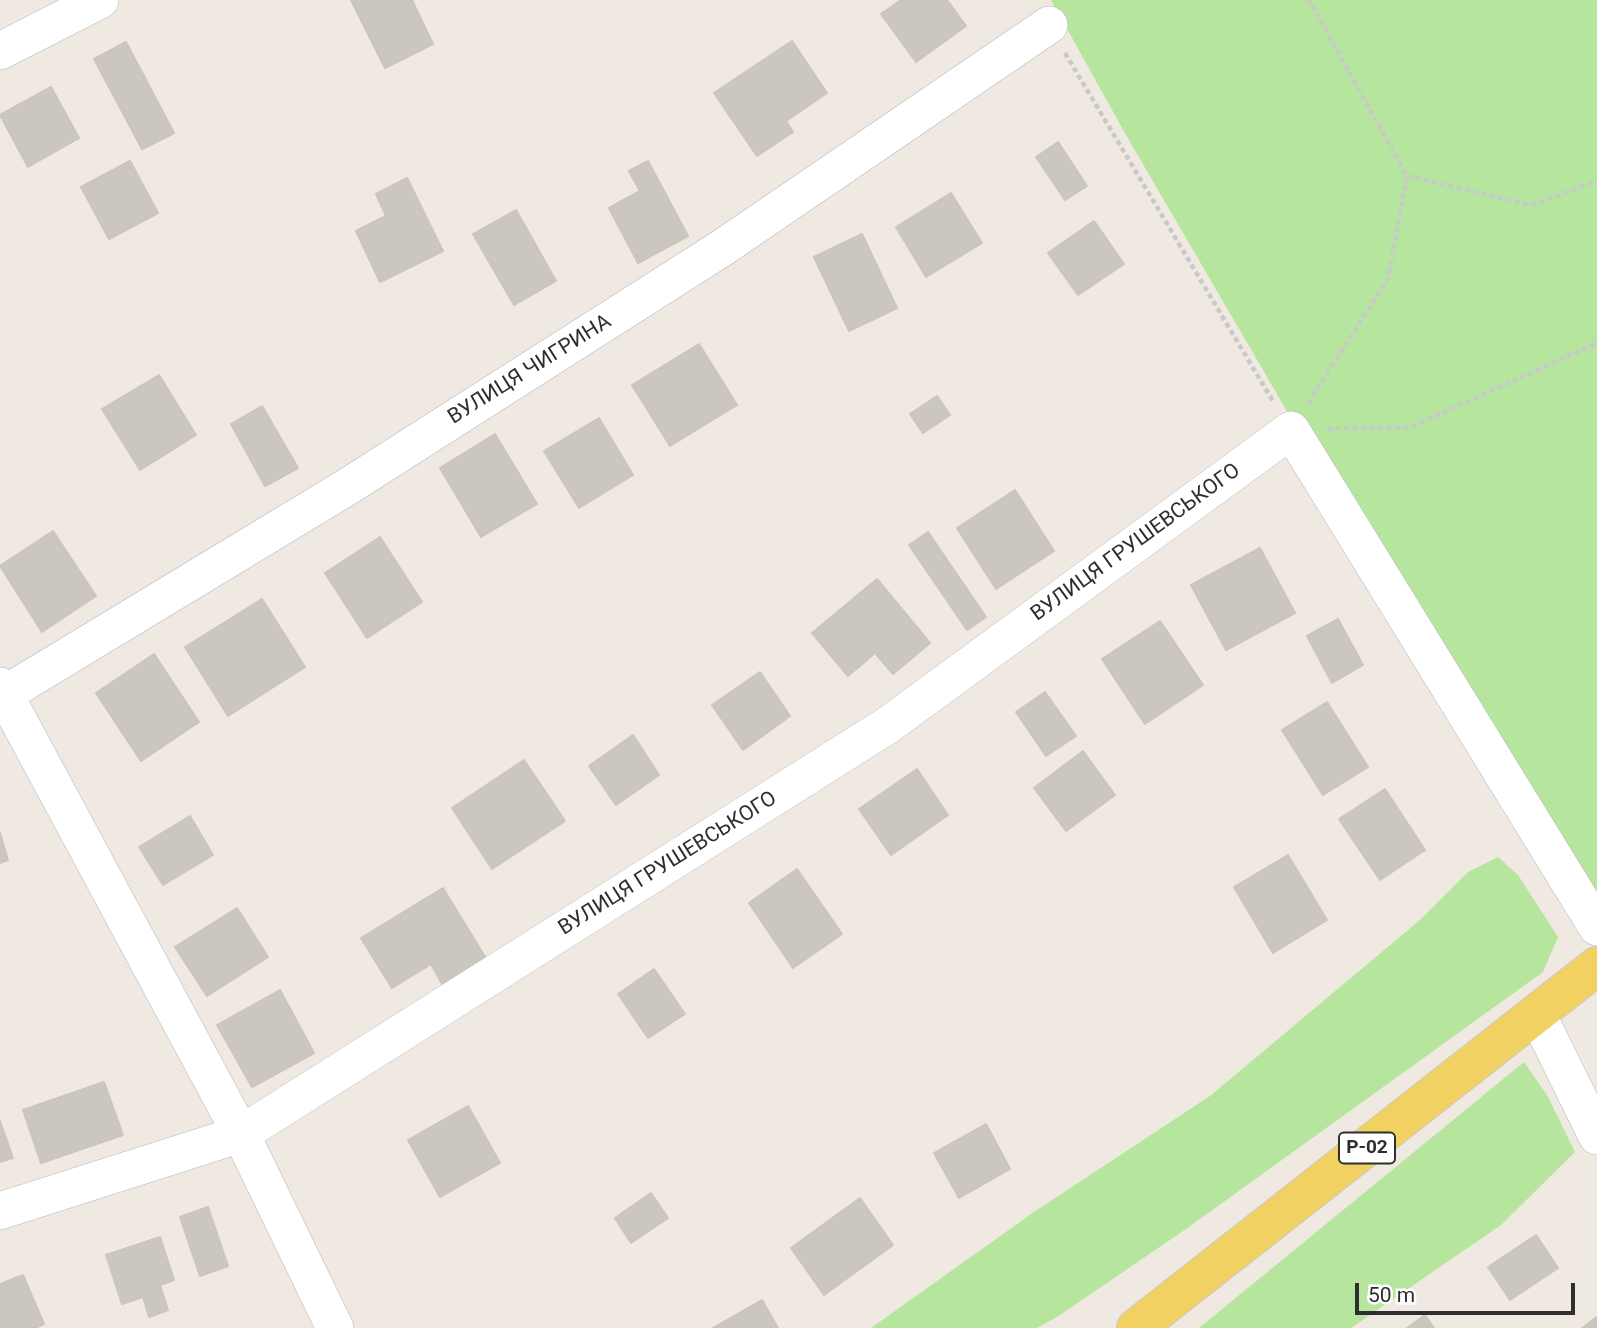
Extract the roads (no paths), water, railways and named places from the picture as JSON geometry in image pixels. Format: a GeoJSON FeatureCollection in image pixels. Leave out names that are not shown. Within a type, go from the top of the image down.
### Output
{"type":"FeatureCollection","features":[{"type":"Feature","properties":{"kind":"main road","name":"Р-02"},"geometry":{"type":"LineString","coordinates":[[1136,1328],[1597,966]]}},
{"type":"Feature","properties":{"kind":"street"},"geometry":{"type":"LineString","coordinates":[[0,51],[100,0]]}},
{"type":"Feature","properties":{"kind":"street","name":"ВУЛИЦЯ ЧИГРИНА"},"geometry":{"type":"LineString","coordinates":[[2,693],[347,487],[722,248],[1049,25]]}},
{"type":"Feature","properties":{"kind":"street","name":"ВУЛИЦЯ ГРУШЕВСЬКОГО"},"geometry":{"type":"LineString","coordinates":[[0,1211],[241,1135],[888,725],[1291,430],[1597,928]]}},
{"type":"Feature","properties":{"kind":"street"},"geometry":{"type":"LineString","coordinates":[[2,693],[241,1135],[335,1328]]}},
{"type":"Feature","properties":{"kind":"street"},"geometry":{"type":"LineString","coordinates":[[1537,1014],[1597,1136]]}}]}
